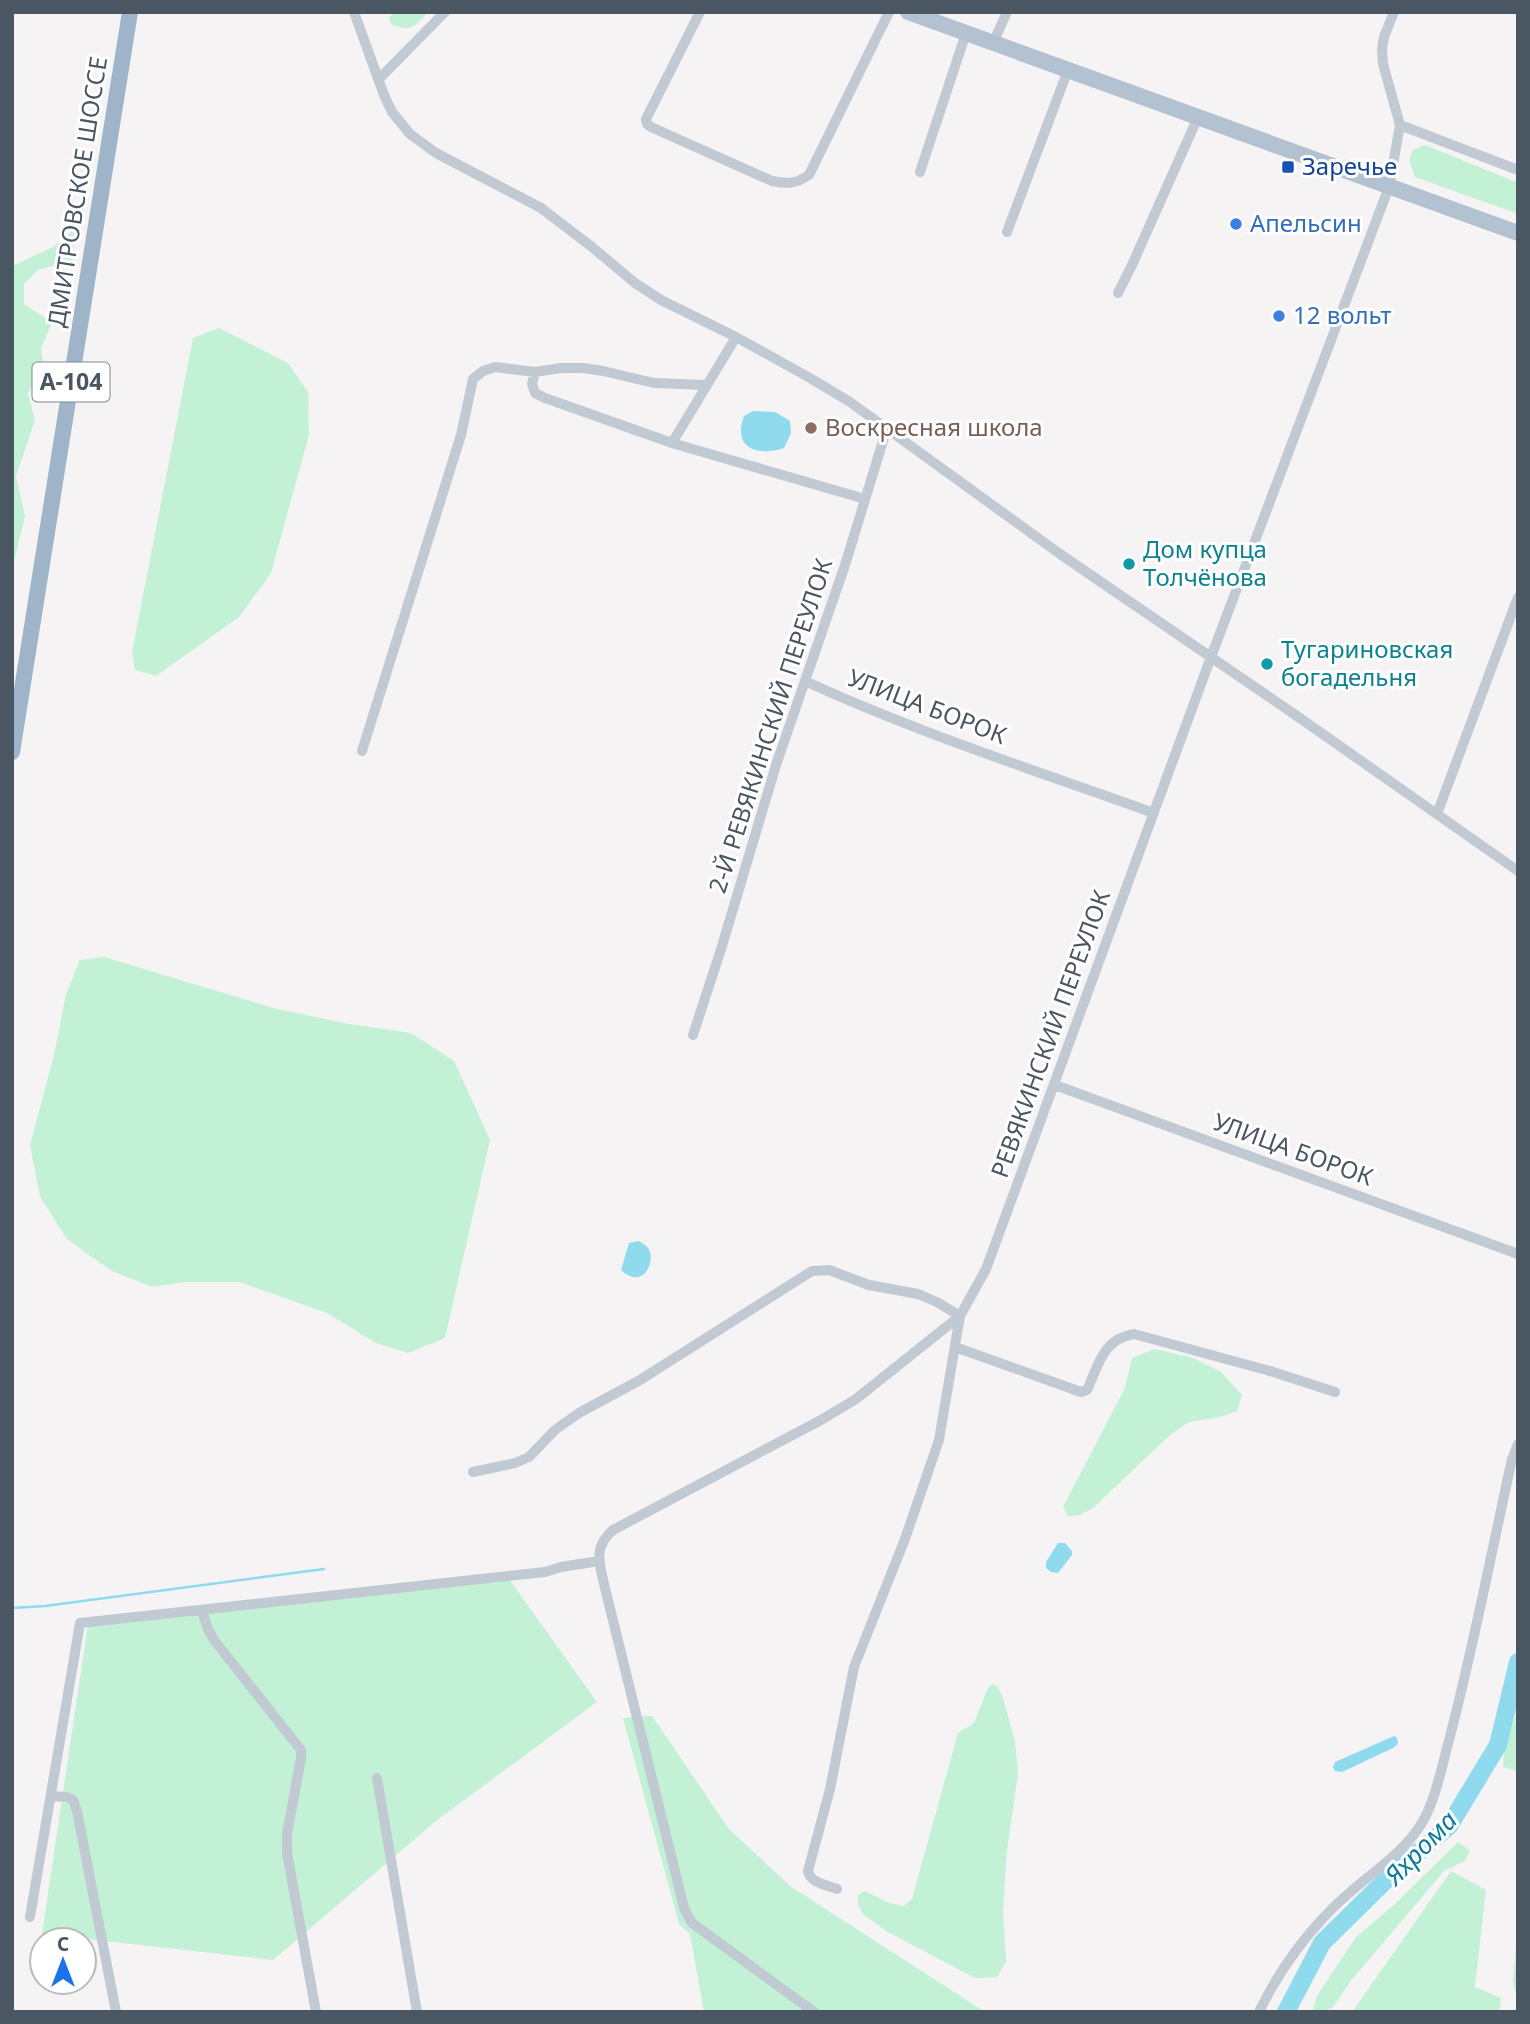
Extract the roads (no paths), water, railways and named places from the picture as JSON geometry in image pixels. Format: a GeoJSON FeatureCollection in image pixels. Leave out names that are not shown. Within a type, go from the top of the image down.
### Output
{"type":"FeatureCollection","features":[{"type":"Feature","properties":{"kind":"highway","name":"ДМИТРОВСКОЕ ШОССЕ"},"geometry":{"type":"LineString","coordinates":[[12,752],[130,12]]}},
{"type":"Feature","properties":{"kind":"main road"},"geometry":{"type":"LineString","coordinates":[[908,12],[1518,233]]}},
{"type":"Feature","properties":{"kind":"street"},"geometry":{"type":"LineString","coordinates":[[354,12],[392,112],[410,134],[427,147],[541,208],[635,283],[662,300],[810,377],[887,428],[1060,554],[1518,870]]}},
{"type":"Feature","properties":{"kind":"street"},"geometry":{"type":"LineString","coordinates":[[379,79],[444,12]]}},
{"type":"Feature","properties":{"kind":"street"},"geometry":{"type":"LineString","coordinates":[[700,12],[646,118],[647,124],[784,184],[798,183],[809,175],[889,12]]}},
{"type":"Feature","properties":{"kind":"street"},"geometry":{"type":"LineString","coordinates":[[993,43],[1007,12]]}},
{"type":"Feature","properties":{"kind":"street"},"geometry":{"type":"LineString","coordinates":[[1394,12],[1384,37],[1382,56],[1400,125],[1518,170]]}},
{"type":"Feature","properties":{"kind":"street"},"geometry":{"type":"LineString","coordinates":[[920,172],[966,33]]}},
{"type":"Feature","properties":{"kind":"street"},"geometry":{"type":"LineString","coordinates":[[1007,232],[1068,70]]}},
{"type":"Feature","properties":{"kind":"street"},"geometry":{"type":"LineString","coordinates":[[1118,293],[1198,117]]}},
{"type":"Feature","properties":{"kind":"street","name":"РЕВЯКИНСКИЙ ПЕРЕУЛОК"},"geometry":{"type":"LineString","coordinates":[[837,1889],[814,1880],[808,1871],[830,1789],[854,1667],[905,1539],[939,1440],[960,1316],[986,1269],[1211,657],[1389,187],[1400,125]]}},
{"type":"Feature","properties":{"kind":"street"},"geometry":{"type":"LineString","coordinates":[[672,443],[736,337]]}},
{"type":"Feature","properties":{"kind":"street"},"geometry":{"type":"LineString","coordinates":[[362,751],[461,435],[473,379],[483,371],[495,367],[535,372],[584,368],[654,383],[706,385]]}},
{"type":"Feature","properties":{"kind":"street"},"geometry":{"type":"LineString","coordinates":[[535,372],[532,384],[535,393],[545,398],[672,443],[865,499]]}},
{"type":"Feature","properties":{"kind":"street","name":"2-Й РЕВЯКИНСКИЙ ПЕРЕУЛОК"},"geometry":{"type":"LineString","coordinates":[[693,1035],[776,765],[845,565],[887,428]]}},
{"type":"Feature","properties":{"kind":"street"},"geometry":{"type":"LineString","coordinates":[[1437,814],[1518,597]]}},
{"type":"Feature","properties":{"kind":"street","name":"УЛИЦА БОРОК"},"geometry":{"type":"LineString","coordinates":[[805,681],[906,724],[1154,813]]}},
{"type":"Feature","properties":{"kind":"street","name":"УЛИЦА БОРОК"},"geometry":{"type":"LineString","coordinates":[[1055,1085],[1518,1254]]}},
{"type":"Feature","properties":{"kind":"street"},"geometry":{"type":"LineString","coordinates":[[473,1472],[515,1463],[529,1457],[555,1430],[579,1413],[640,1380],[811,1271],[829,1270],[869,1285],[918,1294],[937,1301],[960,1316],[856,1399],[613,1530],[602,1539],[599,1561],[684,1908],[692,1923],[814,2012]]}},
{"type":"Feature","properties":{"kind":"street"},"geometry":{"type":"LineString","coordinates":[[955,1347],[1081,1392],[1087,1390],[1108,1345],[1121,1336],[1134,1334],[1270,1371],[1335,1392]]}},
{"type":"Feature","properties":{"kind":"street"},"geometry":{"type":"LineString","coordinates":[[1259,2012],[1269,1990],[1289,1961],[1327,1914],[1416,1833],[1428,1812],[1462,1688],[1512,1459],[1518,1444]]}},
{"type":"Feature","properties":{"kind":"street"},"geometry":{"type":"LineString","coordinates":[[30,1917],[80,1623],[355,1595],[545,1572],[599,1561]]}},
{"type":"Feature","properties":{"kind":"street"},"geometry":{"type":"LineString","coordinates":[[202,1611],[214,1640],[301,1750],[287,1853],[316,2012]]}},
{"type":"Feature","properties":{"kind":"street"},"geometry":{"type":"LineString","coordinates":[[377,1778],[417,2012]]}},
{"type":"Feature","properties":{"kind":"street"},"geometry":{"type":"LineString","coordinates":[[51,1796],[73,1800],[77,1811],[116,2012]]}},
{"type":"Feature","properties":{"kind":"water"},"geometry":{"type":"Polygon","coordinates":[[[753,411],[775,412],[790,421],[791,433],[784,448],[774,451],[756,450],[744,443],[741,427],[744,416],[753,411]]]}},
{"type":"Feature","properties":{"kind":"water"},"geometry":{"type":"Polygon","coordinates":[[[639,1241],[648,1248],[651,1260],[642,1276],[629,1276],[621,1270],[629,1243],[639,1241]]]}},
{"type":"Feature","properties":{"kind":"water"},"geometry":{"type":"Polygon","coordinates":[[[1058,1543],[1065,1543],[1072,1555],[1058,1573],[1046,1568],[1046,1562],[1058,1543]]]}},
{"type":"Feature","properties":{"kind":"water"},"geometry":{"type":"Polygon","coordinates":[[[1394,1736],[1398,1744],[1393,1748],[1342,1772],[1335,1771],[1335,1762],[1394,1736]]]}},
{"type":"Feature","properties":{"kind":"waterway"},"geometry":{"type":"LineString","coordinates":[[12,1608],[45,1606],[324,1569]]}},
{"type":"Feature","properties":{"kind":"waterway","name":"Яхрома"},"geometry":{"type":"LineString","coordinates":[[1286,2012],[1322,1943],[1388,1878],[1449,1826],[1498,1745],[1518,1662]]}},
{"type":"Feature","properties":{"kind":"place","name":"Заречье"},"geometry":{"type":"Point","coordinates":[1288,167]}},
{"type":"Feature","properties":{"kind":"place","name":"Апельсин"},"geometry":{"type":"Point","coordinates":[1236,224]}},
{"type":"Feature","properties":{"kind":"place","name":"12 вольт"},"geometry":{"type":"Point","coordinates":[1279,316]}},
{"type":"Feature","properties":{"kind":"place","name":"Воскресная школа"},"geometry":{"type":"Point","coordinates":[811,428]}},
{"type":"Feature","properties":{"kind":"place","name":"Дом купца Толчёнова"},"geometry":{"type":"Point","coordinates":[1129,564]}},
{"type":"Feature","properties":{"kind":"place","name":"Тугариновская богадельня"},"geometry":{"type":"Point","coordinates":[1267,664]}}]}
